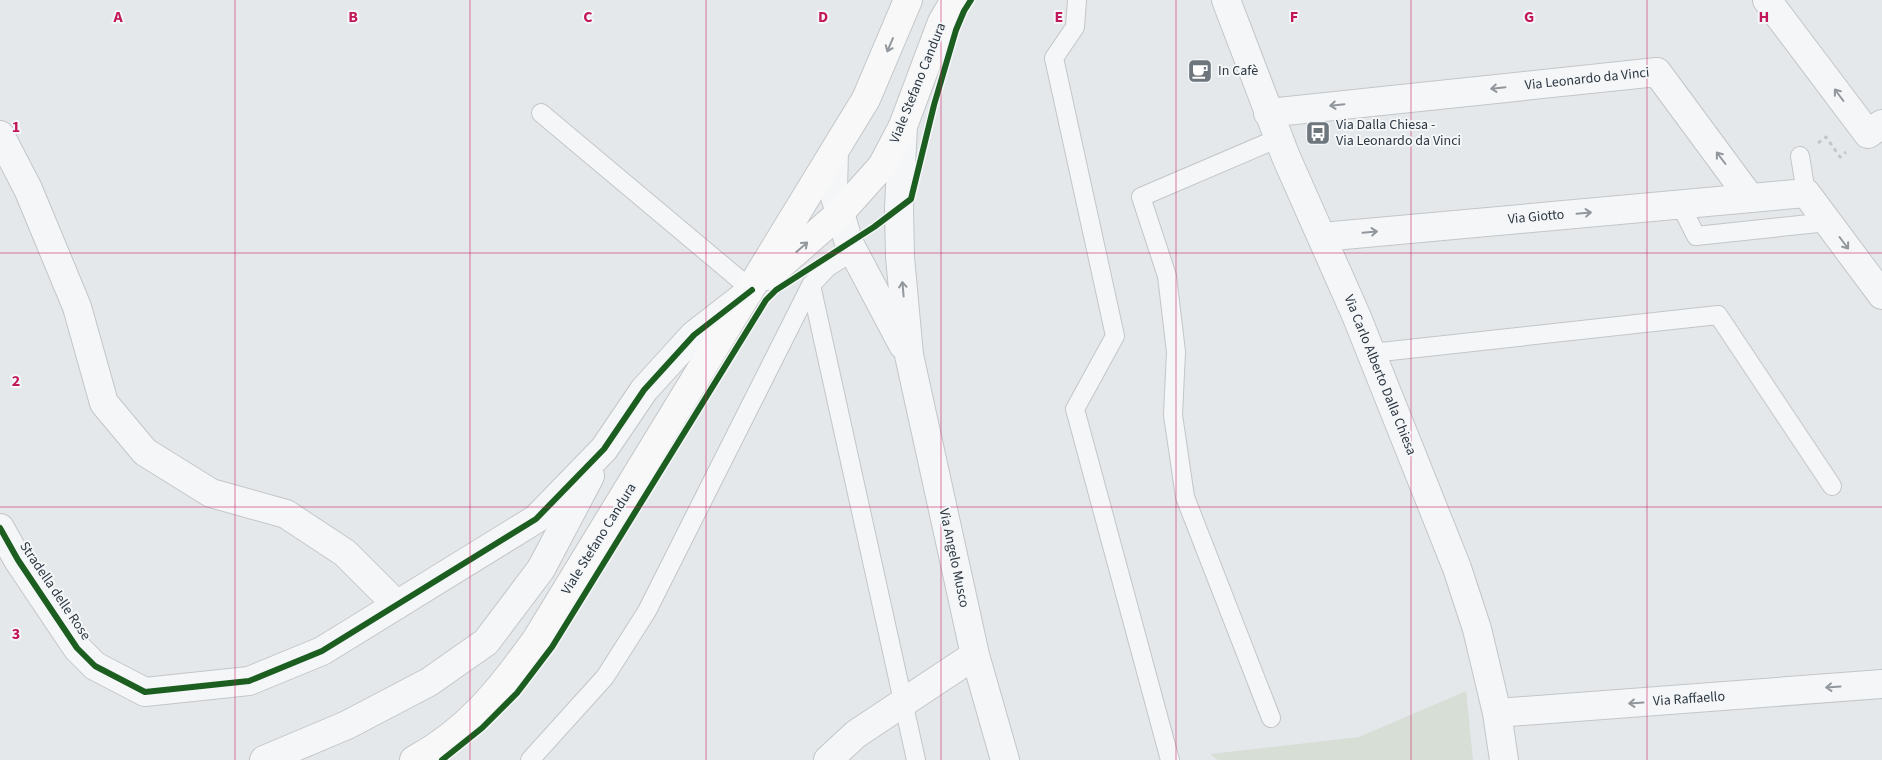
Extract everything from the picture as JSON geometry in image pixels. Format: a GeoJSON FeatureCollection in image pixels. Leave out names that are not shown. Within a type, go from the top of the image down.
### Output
{"type":"FeatureCollection","features":[{"type":"Feature","properties":{"kind":"main road","name":"Viale Stefano Candura"},"geometry":{"type":"LineString","coordinates":[[414,760],[435,749],[474,717],[506,683],[536,640],[752,290],[866,99],[908,0]]}},
{"type":"Feature","properties":{"kind":"main road","name":"Viale Stefano Candura"},"geometry":{"type":"LineString","coordinates":[[752,290],[840,213],[882,166],[903,126],[942,22],[955,0]]}},
{"type":"Feature","properties":{"kind":"street","name":"Via Carlo Alberto Dalla Chiesa"},"geometry":{"type":"LineString","coordinates":[[1226,0],[1268,113],[1372,353],[1457,568],[1476,629],[1497,713],[1504,760]]}},
{"type":"Feature","properties":{"kind":"street"},"geometry":{"type":"LineString","coordinates":[[1767,0],[1875,129]]}},
{"type":"Feature","properties":{"kind":"street","name":"Via Leonardo da Vinci"},"geometry":{"type":"LineString","coordinates":[[1268,113],[1657,72],[1750,198]]}},
{"type":"Feature","properties":{"kind":"street"},"geometry":{"type":"LineString","coordinates":[[903,126],[899,208],[900,257],[909,355]]}},
{"type":"Feature","properties":{"kind":"street"},"geometry":{"type":"LineString","coordinates":[[0,135],[28,189],[77,306],[104,402],[145,452],[211,493],[286,514],[345,553],[397,605]]}},
{"type":"Feature","properties":{"kind":"street"},"geometry":{"type":"LineString","coordinates":[[834,152],[833,190],[852,252],[909,355]]}},
{"type":"Feature","properties":{"kind":"street"},"geometry":{"type":"LineString","coordinates":[[1750,198],[1806,193],[1882,294]]}},
{"type":"Feature","properties":{"kind":"street","name":"Via Giotto"},"geometry":{"type":"LineString","coordinates":[[1322,237],[1750,198]]}},
{"type":"Feature","properties":{"kind":"street"},"geometry":{"type":"LineString","coordinates":[[264,760],[347,725],[429,682],[486,642],[541,569],[604,449],[644,390],[694,334],[752,290]]}},
{"type":"Feature","properties":{"kind":"street","name":"Via Angelo Musco"},"geometry":{"type":"LineString","coordinates":[[909,355],[975,655],[1005,760]]}},
{"type":"Feature","properties":{"kind":"street","name":"Stradella delle Rose"},"geometry":{"type":"LineString","coordinates":[[0,528],[18,560],[77,648],[95,666],[146,692],[249,681],[322,651],[536,520],[604,449]]}},
{"type":"Feature","properties":{"kind":"street"},"geometry":{"type":"LineString","coordinates":[[828,760],[856,734],[975,655]]}},
{"type":"Feature","properties":{"kind":"street","name":"Via Raffaello"},"geometry":{"type":"LineString","coordinates":[[1497,713],[1882,684]]}},
{"type":"Feature","properties":{"kind":"lane"},"geometry":{"type":"LineString","coordinates":[[1077,0],[1075,27],[1054,58],[1114,336],[1075,409],[1170,760]]}},
{"type":"Feature","properties":{"kind":"lane"},"geometry":{"type":"LineString","coordinates":[[541,113],[752,290]]}},
{"type":"Feature","properties":{"kind":"lane"},"geometry":{"type":"LineString","coordinates":[[1271,718],[1185,497],[1173,415],[1176,352],[1167,276],[1141,197],[1279,138]]}},
{"type":"Feature","properties":{"kind":"lane"},"geometry":{"type":"LineString","coordinates":[[1800,156],[1806,193]]}},
{"type":"Feature","properties":{"kind":"lane"},"geometry":{"type":"LineString","coordinates":[[1680,204],[1696,236],[1828,222]]}},
{"type":"Feature","properties":{"kind":"lane"},"geometry":{"type":"LineString","coordinates":[[530,760],[605,677],[647,611],[811,284],[828,267],[852,252]]}},
{"type":"Feature","properties":{"kind":"lane"},"geometry":{"type":"LineString","coordinates":[[811,284],[916,760]]}},
{"type":"Feature","properties":{"kind":"lane"},"geometry":{"type":"LineString","coordinates":[[1372,353],[1718,315],[1832,486]]}},
{"type":"Feature","properties":{"kind":"path"},"geometry":{"type":"LineString","coordinates":[[1800,156],[1826,137],[1840,157],[1875,129]]}},
{"type":"Feature","properties":{"kind":"shaded area"},"geometry":{"type":"Polygon","coordinates":[[[1466,691],[1473,760],[1218,760],[1210,754],[1359,737],[1466,691]]]}},
{"type":"Feature","properties":{"kind":"cycle path"},"geometry":{"type":"LineString","coordinates":[[442,760],[482,728],[517,693],[552,647],[766,300],[776,290],[874,227],[911,199],[934,105],[956,30],[971,0]]}},
{"type":"Feature","properties":{"kind":"cycle path"},"geometry":{"type":"LineString","coordinates":[[0,528],[18,560],[77,648],[95,666],[145,692],[249,681],[322,651],[536,519],[604,449],[644,390],[694,335],[752,290]]}},
{"type":"Feature","properties":{"kind":"place","name":"In Cafè"},"geometry":{"type":"Point","coordinates":[1200,71]}},
{"type":"Feature","properties":{"kind":"place","name":"Via Dalla Chiesa - Via Leonardo da Vinci"},"geometry":{"type":"Point","coordinates":[1318,133]}}]}
